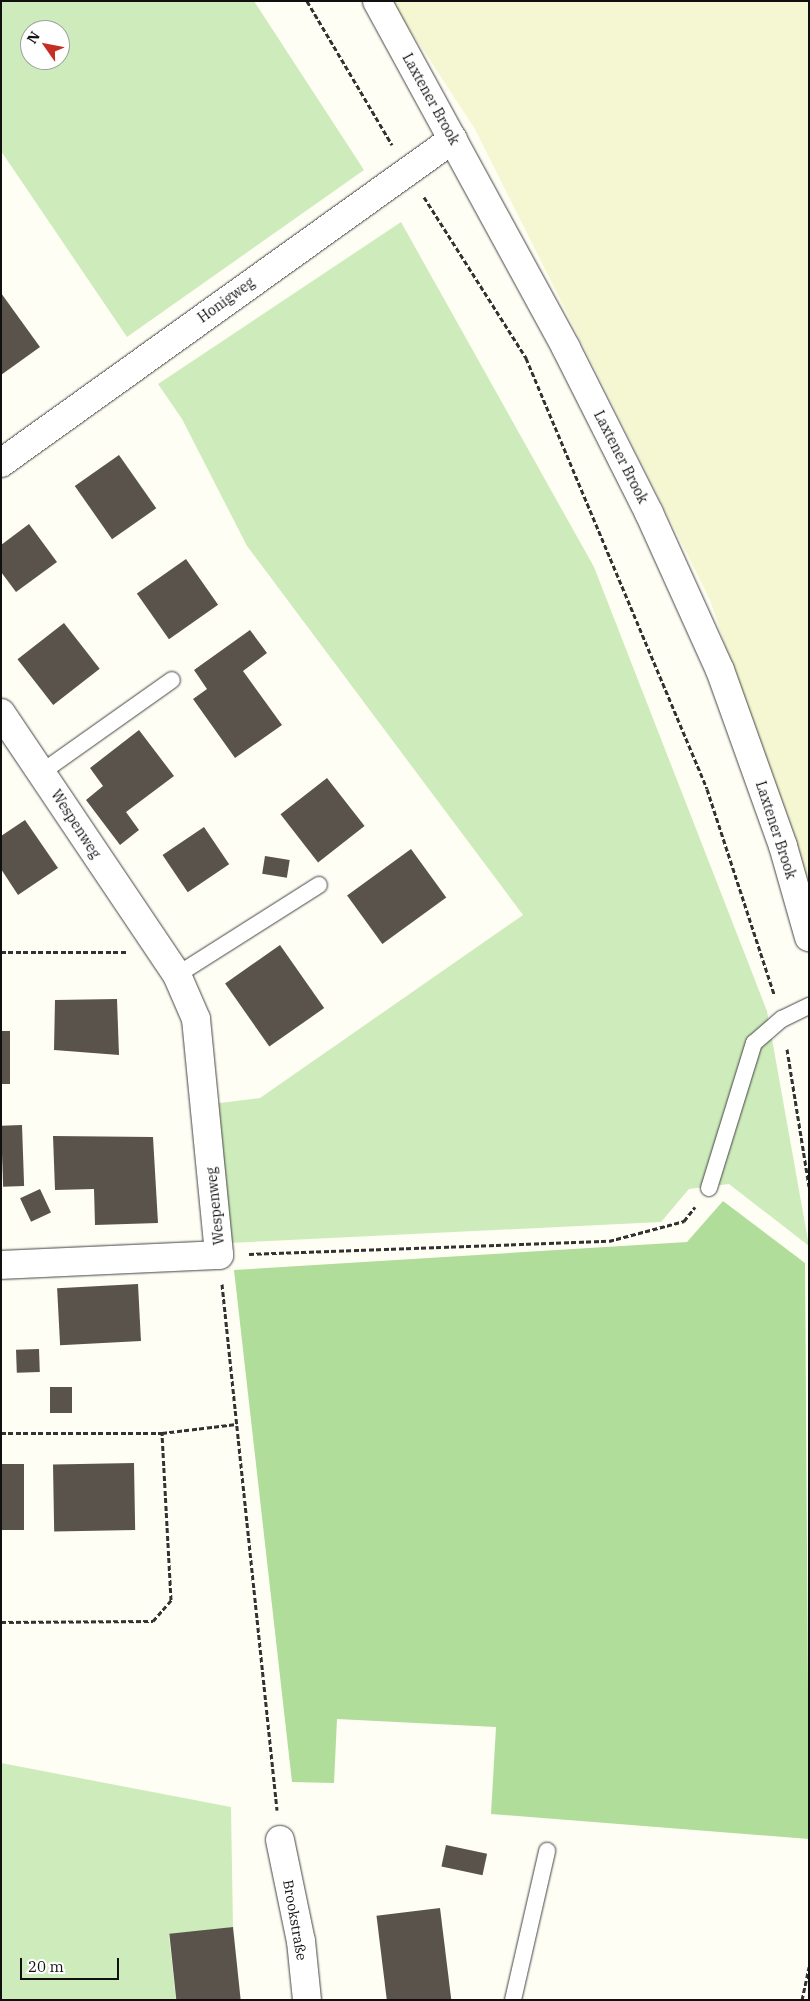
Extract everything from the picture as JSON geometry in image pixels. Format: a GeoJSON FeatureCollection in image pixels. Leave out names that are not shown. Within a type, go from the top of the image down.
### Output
{"type":"FeatureCollection","features":[{"type":"Feature","properties":{"kind":"street","name":"Laxtener Brook"},"geometry":{"type":"LineString","coordinates":[[376,1],[579,374],[716,661],[783,846],[809,937]]}},
{"type":"Feature","properties":{"kind":"street","name":"Honigweg"},"geometry":{"type":"LineString","coordinates":[[3,458],[453,140]]}},
{"type":"Feature","properties":{"kind":"street","name":"Wespenweg"},"geometry":{"type":"LineString","coordinates":[[1,713],[177,975],[196,1019],[219,1255],[1,1265]]}},
{"type":"Feature","properties":{"kind":"street","name":"Brookstraße"},"geometry":{"type":"LineString","coordinates":[[280,1840],[302,1941],[307,2000]]}},
{"type":"Feature","properties":{"kind":"lane"},"geometry":{"type":"LineString","coordinates":[[42,772],[172,680]]}},
{"type":"Feature","properties":{"kind":"lane"},"geometry":{"type":"LineString","coordinates":[[177,975],[319,884]]}},
{"type":"Feature","properties":{"kind":"lane"},"geometry":{"type":"LineString","coordinates":[[709,1188],[754,1043],[782,1019],[809,1006]]}},
{"type":"Feature","properties":{"kind":"lane"},"geometry":{"type":"LineString","coordinates":[[513,2000],[547,1850]]}},
{"type":"Feature","properties":{"kind":"path"},"geometry":{"type":"LineString","coordinates":[[307,1],[408,172],[526,358],[706,789],[782,1019],[809,1186]]}},
{"type":"Feature","properties":{"kind":"path"},"geometry":{"type":"LineString","coordinates":[[1,952],[160,952]]}},
{"type":"Feature","properties":{"kind":"path"},"geometry":{"type":"LineString","coordinates":[[280,1840],[219,1255],[609,1241],[684,1221],[709,1188]]}},
{"type":"Feature","properties":{"kind":"path"},"geometry":{"type":"LineString","coordinates":[[1,1433],[162,1433],[236,1424]]}},
{"type":"Feature","properties":{"kind":"path"},"geometry":{"type":"LineString","coordinates":[[1,1622],[153,1621],[171,1600],[162,1433]]}},
{"type":"Feature","properties":{"kind":"path"},"geometry":{"type":"LineString","coordinates":[[802,2000],[809,1967]]}},
{"type":"Feature","properties":{"kind":"green space"},"geometry":{"type":"Polygon","coordinates":[[[1,1],[254,1],[364,170],[127,337],[1,151],[1,1]]]}},
{"type":"Feature","properties":{"kind":"green space"},"geometry":{"type":"Polygon","coordinates":[[[391,1],[809,1],[809,894],[710,600],[475,129],[391,1]]]}},
{"type":"Feature","properties":{"kind":"green space"},"geometry":{"type":"Polygon","coordinates":[[[401,222],[594,567],[767,1011],[809,1246],[729,1184],[689,1189],[661,1222],[229,1243],[212,1104],[260,1098],[523,915],[247,546],[182,419],[158,384],[401,222]]]}},
{"type":"Feature","properties":{"kind":"green space"},"geometry":{"type":"Polygon","coordinates":[[[723,1201],[805,1263],[809,1839],[491,1814],[496,1727],[337,1719],[334,1783],[292,1782],[234,1270],[687,1242],[723,1201]]]}},
{"type":"Feature","properties":{"kind":"green space"},"geometry":{"type":"Polygon","coordinates":[[[1,1763],[231,1807],[233,1927],[169,1935],[176,2000],[1,2000],[1,1763]]]}},
{"type":"Feature","properties":{"kind":"building"},"geometry":{"type":"Polygon","coordinates":[[[1,293],[40,347],[1,375],[1,293]]]}},
{"type":"Feature","properties":{"kind":"building"},"geometry":{"type":"Polygon","coordinates":[[[119,455],[156,508],[112,539],[75,486],[119,455]]]}},
{"type":"Feature","properties":{"kind":"building"},"geometry":{"type":"Polygon","coordinates":[[[29,524],[57,562],[16,592],[1,572],[1,545],[29,524]]]}},
{"type":"Feature","properties":{"kind":"building"},"geometry":{"type":"Polygon","coordinates":[[[186,559],[218,605],[169,639],[137,593],[186,559]]]}},
{"type":"Feature","properties":{"kind":"building"},"geometry":{"type":"Polygon","coordinates":[[[64,623],[100,669],[53,705],[18,659],[64,623]]]}},
{"type":"Feature","properties":{"kind":"building"},"geometry":{"type":"Polygon","coordinates":[[[250,630],[267,653],[243,671],[282,725],[235,758],[193,699],[207,689],[194,670],[250,630]]]}},
{"type":"Feature","properties":{"kind":"building"},"geometry":{"type":"Polygon","coordinates":[[[139,730],[174,776],[126,812],[139,830],[120,845],[86,800],[103,786],[90,768],[139,730]]]}},
{"type":"Feature","properties":{"kind":"building"},"geometry":{"type":"Polygon","coordinates":[[[327,778],[365,826],[318,862],[281,814],[327,778]]]}},
{"type":"Feature","properties":{"kind":"building"},"geometry":{"type":"Polygon","coordinates":[[[25,820],[58,868],[18,895],[1,869],[1,836],[25,820]]]}},
{"type":"Feature","properties":{"kind":"building"},"geometry":{"type":"Polygon","coordinates":[[[204,827],[229,864],[188,892],[163,855],[204,827]]]}},
{"type":"Feature","properties":{"kind":"building"},"geometry":{"type":"Polygon","coordinates":[[[411,849],[446,898],[382,944],[347,895],[411,849]]]}},
{"type":"Feature","properties":{"kind":"building"},"geometry":{"type":"Polygon","coordinates":[[[265,856],[290,860],[287,878],[262,874],[265,856]]]}},
{"type":"Feature","properties":{"kind":"building"},"geometry":{"type":"Polygon","coordinates":[[[280,945],[324,1008],[269,1047],[225,983],[280,945]]]}},
{"type":"Feature","properties":{"kind":"building"},"geometry":{"type":"Polygon","coordinates":[[[117,999],[119,1055],[54,1050],[55,1000],[117,999]]]}},
{"type":"Feature","properties":{"kind":"building"},"geometry":{"type":"Polygon","coordinates":[[[1,1031],[10,1031],[10,1084],[1,1084],[1,1031]]]}},
{"type":"Feature","properties":{"kind":"building"},"geometry":{"type":"Polygon","coordinates":[[[22,1125],[24,1186],[3,1187],[1,1126],[22,1125]]]}},
{"type":"Feature","properties":{"kind":"building"},"geometry":{"type":"Polygon","coordinates":[[[53,1136],[153,1137],[158,1223],[95,1225],[94,1189],[55,1190],[53,1136]]]}},
{"type":"Feature","properties":{"kind":"building"},"geometry":{"type":"Polygon","coordinates":[[[40,1189],[51,1213],[31,1222],[20,1198],[40,1189]]]}},
{"type":"Feature","properties":{"kind":"building"},"geometry":{"type":"Polygon","coordinates":[[[138,1284],[141,1341],[60,1345],[57,1288],[138,1284]]]}},
{"type":"Feature","properties":{"kind":"building"},"geometry":{"type":"Polygon","coordinates":[[[39,1349],[40,1372],[17,1373],[16,1350],[39,1349]]]}},
{"type":"Feature","properties":{"kind":"building"},"geometry":{"type":"Polygon","coordinates":[[[50,1387],[72,1387],[72,1413],[50,1413],[50,1387]]]}},
{"type":"Feature","properties":{"kind":"building"},"geometry":{"type":"Polygon","coordinates":[[[134,1463],[135,1530],[54,1531],[53,1464],[134,1463]]]}},
{"type":"Feature","properties":{"kind":"building"},"geometry":{"type":"Polygon","coordinates":[[[1,1464],[24,1464],[24,1530],[1,1530],[1,1464]]]}},
{"type":"Feature","properties":{"kind":"building"},"geometry":{"type":"Polygon","coordinates":[[[446,1845],[487,1854],[483,1875],[441,1867],[446,1845]]]}},
{"type":"Feature","properties":{"kind":"building"},"geometry":{"type":"Polygon","coordinates":[[[440,1908],[451,2000],[387,2000],[376,1916],[440,1908]]]}},
{"type":"Feature","properties":{"kind":"building"},"geometry":{"type":"Polygon","coordinates":[[[233,1927],[241,2000],[176,2000],[169,1934],[233,1927]]]}}]}
